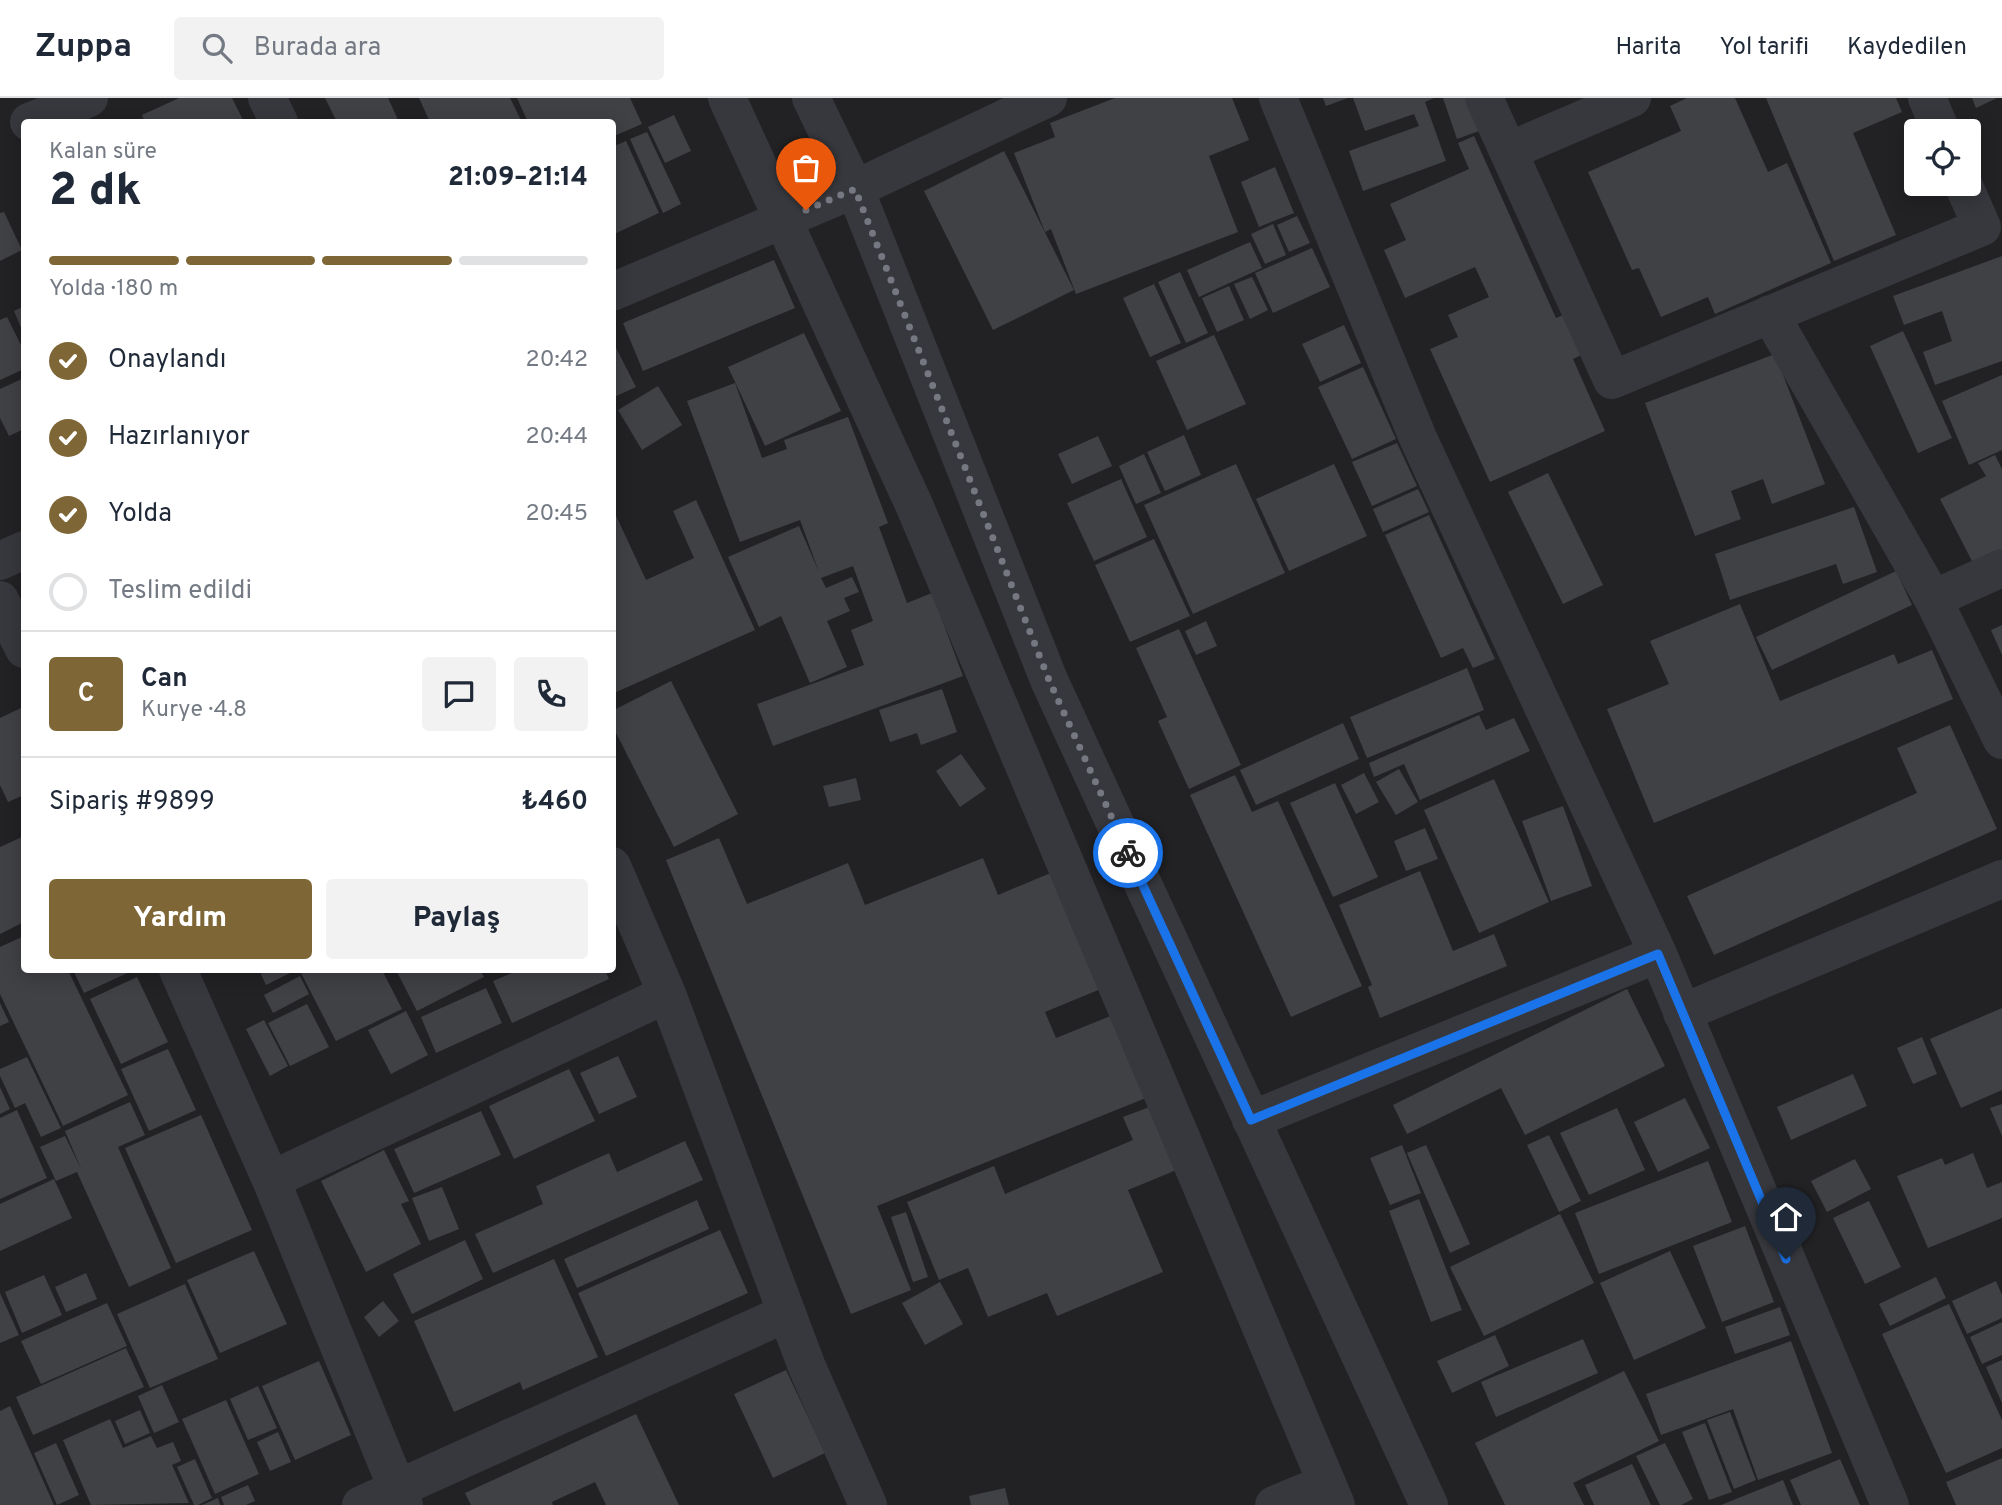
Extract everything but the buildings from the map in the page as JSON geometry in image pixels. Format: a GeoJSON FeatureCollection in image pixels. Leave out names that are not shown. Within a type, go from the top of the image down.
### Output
{"type":"FeatureCollection","features":[{"type":"Feature","properties":{"kind":"street"},"geometry":{"type":"LineString","coordinates":[[37,119],[89,98]]}},
{"type":"Feature","properties":{"kind":"street"},"geometry":{"type":"LineString","coordinates":[[267,98],[278,119]]}},
{"type":"Feature","properties":{"kind":"street"},"geometry":{"type":"LineString","coordinates":[[727,98],[915,507],[1332,1494],[1274,1505]]}},
{"type":"Feature","properties":{"kind":"street"},"geometry":{"type":"LineString","coordinates":[[811,98],[855,189],[1049,680],[1429,1505]]}},
{"type":"Feature","properties":{"kind":"street"},"geometry":{"type":"LineString","coordinates":[[616,290],[855,189],[1048,98]]}},
{"type":"Feature","properties":{"kind":"street"},"geometry":{"type":"LineString","coordinates":[[1278,98],[1418,438],[1658,954],[1890,1505]]}},
{"type":"Feature","properties":{"kind":"street"},"geometry":{"type":"LineString","coordinates":[[1485,98],[1612,380],[1982,227],[1968,196]]}},
{"type":"Feature","properties":{"kind":"street"},"geometry":{"type":"LineString","coordinates":[[1509,152],[1632,98]]}},
{"type":"Feature","properties":{"kind":"street"},"geometry":{"type":"LineString","coordinates":[[1927,98],[1936,119]]}},
{"type":"Feature","properties":{"kind":"street"},"geometry":{"type":"LineString","coordinates":[[0,135],[21,126]]}},
{"type":"Feature","properties":{"kind":"street"},"geometry":{"type":"LineString","coordinates":[[1770,314],[1933,599],[2002,740]]}},
{"type":"Feature","properties":{"kind":"street"},"geometry":{"type":"LineString","coordinates":[[0,561],[21,551]]}},
{"type":"Feature","properties":{"kind":"street"},"geometry":{"type":"LineString","coordinates":[[1933,599],[2002,568]]}},
{"type":"Feature","properties":{"kind":"street"},"geometry":{"type":"LineString","coordinates":[[0,600],[21,643]]}},
{"type":"Feature","properties":{"kind":"street"},"geometry":{"type":"LineString","coordinates":[[616,875],[667,994],[807,1367],[868,1505]]}},
{"type":"Feature","properties":{"kind":"street"},"geometry":{"type":"LineString","coordinates":[[1682,1013],[2002,879]]}},
{"type":"Feature","properties":{"kind":"street"},"geometry":{"type":"LineString","coordinates":[[1251,1120],[1658,954]]}},
{"type":"Feature","properties":{"kind":"street"},"geometry":{"type":"LineString","coordinates":[[179,973],[271,1180],[401,1497]]}},
{"type":"Feature","properties":{"kind":"street"},"geometry":{"type":"LineString","coordinates":[[271,1180],[667,994]]}},
{"type":"Feature","properties":{"kind":"street"},"geometry":{"type":"LineString","coordinates":[[361,1505],[401,1497],[787,1313]]}},
{"type":"Feature","properties":{"kind":"shaded area"},"geometry":{"type":"Polygon","coordinates":[[[0,98],[2002,98],[2002,1505],[0,1505],[0,98]]]}},
{"type":"Feature","properties":{"kind":"way so far"},"geometry":{"type":"LineString","coordinates":[[806,210],[855,189],[1049,680],[1128,853]]}},
{"type":"Feature","properties":{"kind":"route"},"geometry":{"type":"LineString","coordinates":[[1128,853],[1251,1120],[1658,954],[1786,1259]]}}]}
